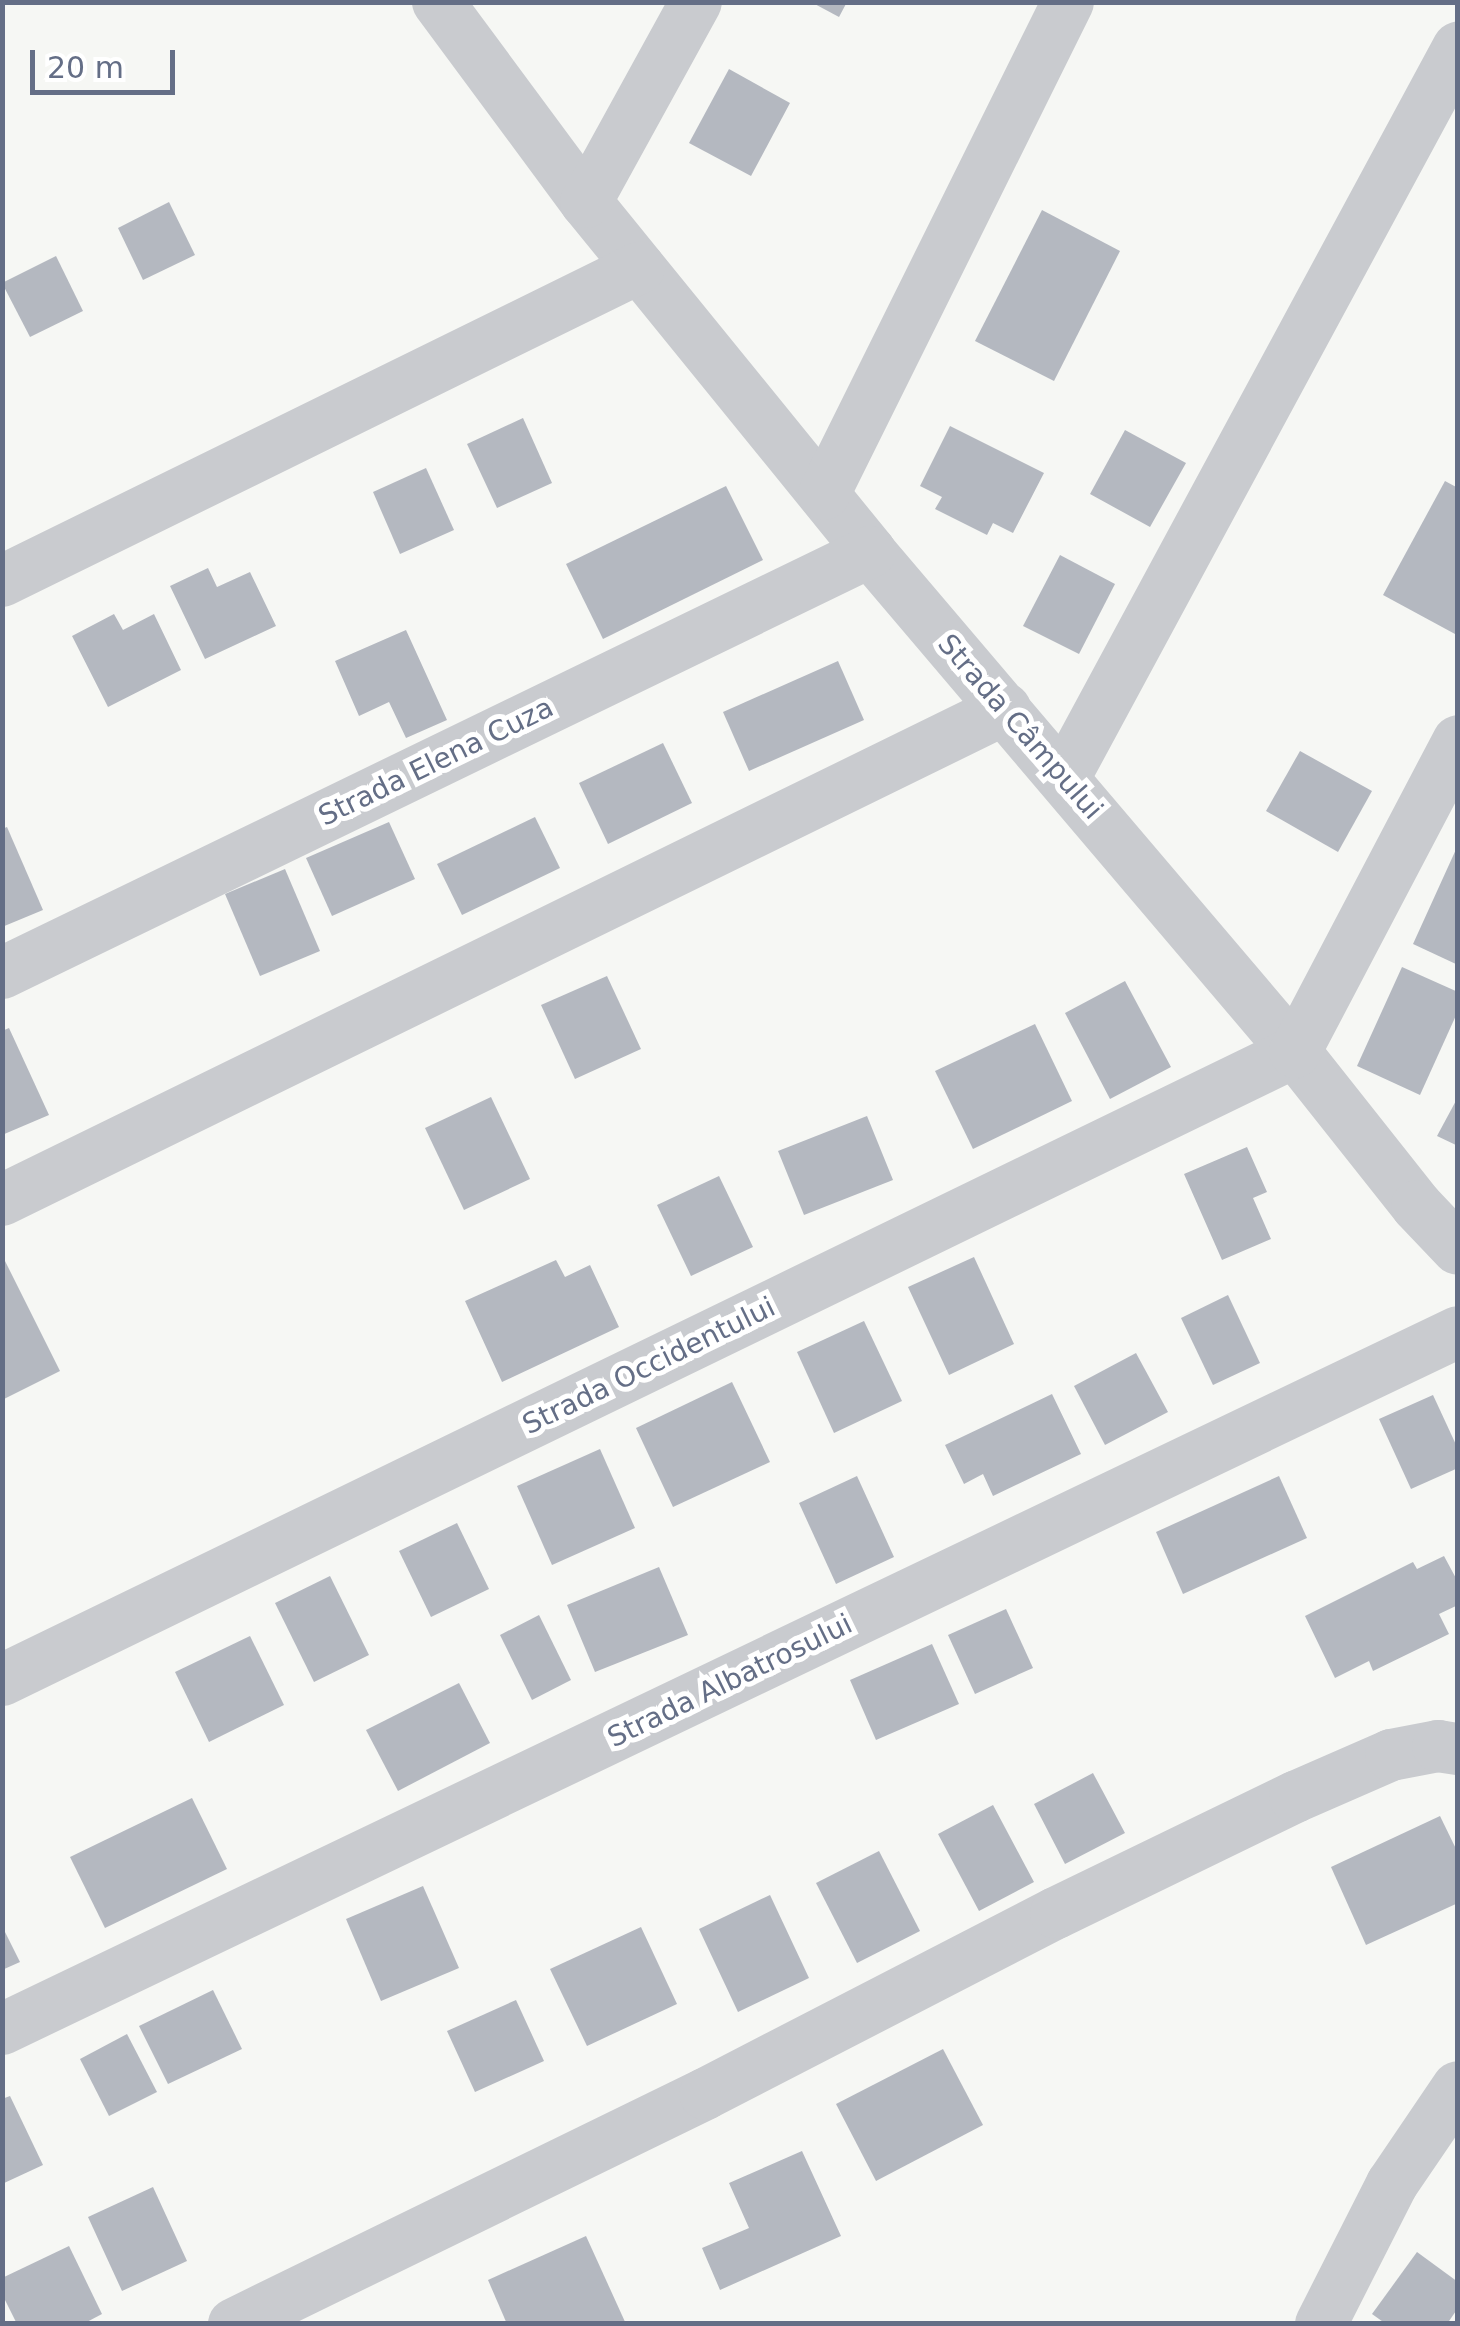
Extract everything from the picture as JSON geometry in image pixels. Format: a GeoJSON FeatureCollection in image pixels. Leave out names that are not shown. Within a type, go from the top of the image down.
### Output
{"type":"FeatureCollection","features":[{"type":"Feature","properties":{"kind":"street","name":"Strada Câmpului"},"geometry":{"type":"LineString","coordinates":[[438,2],[586,202],[870,552],[1295,1052],[1417,1206],[1458,1249]]}},
{"type":"Feature","properties":{"kind":"street"},"geometry":{"type":"LineString","coordinates":[[586,202],[696,2]]}},
{"type":"Feature","properties":{"kind":"street"},"geometry":{"type":"LineString","coordinates":[[824,494],[1068,2]]}},
{"type":"Feature","properties":{"kind":"street"},"geometry":{"type":"LineString","coordinates":[[1064,778],[1458,48]]}},
{"type":"Feature","properties":{"kind":"street"},"geometry":{"type":"LineString","coordinates":[[2,581],[639,268]]}},
{"type":"Feature","properties":{"kind":"street","name":"Strada Elena Cuza"},"geometry":{"type":"LineString","coordinates":[[2,973],[870,552]]}},
{"type":"Feature","properties":{"kind":"street"},"geometry":{"type":"LineString","coordinates":[[2,1200],[1005,709]]}},
{"type":"Feature","properties":{"kind":"street"},"geometry":{"type":"LineString","coordinates":[[1295,1052],[1458,741]]}},
{"type":"Feature","properties":{"kind":"street","name":"Strada Occidentului"},"geometry":{"type":"LineString","coordinates":[[2,1680],[1295,1052]]}},
{"type":"Feature","properties":{"kind":"street","name":"Strada Albatrosului"},"geometry":{"type":"LineString","coordinates":[[2,2029],[1458,1332]]}},
{"type":"Feature","properties":{"kind":"street"},"geometry":{"type":"LineString","coordinates":[[234,2324],[705,2094],[1056,1913],[1295,1797],[1391,1755],[1438,1746],[1458,1749]]}},
{"type":"Feature","properties":{"kind":"street"},"geometry":{"type":"LineString","coordinates":[[1321,2324],[1392,2184],[1458,2087]]}},
{"type":"Feature","properties":{"kind":"building"},"geometry":{"type":"Polygon","coordinates":[[[811,2],[847,2],[839,17],[811,2]]]}},
{"type":"Feature","properties":{"kind":"building"},"geometry":{"type":"Polygon","coordinates":[[[729,69],[790,103],[751,176],[689,143],[729,69]]]}},
{"type":"Feature","properties":{"kind":"building"},"geometry":{"type":"Polygon","coordinates":[[[169,202],[195,255],[143,280],[118,228],[169,202]]]}},
{"type":"Feature","properties":{"kind":"building"},"geometry":{"type":"Polygon","coordinates":[[[1042,210],[1120,251],[1054,381],[975,341],[1042,210]]]}},
{"type":"Feature","properties":{"kind":"building"},"geometry":{"type":"Polygon","coordinates":[[[56,256],[83,311],[30,337],[2,283],[56,256]]]}},
{"type":"Feature","properties":{"kind":"building"},"geometry":{"type":"Polygon","coordinates":[[[523,418],[552,483],[497,508],[467,444],[523,418]]]}},
{"type":"Feature","properties":{"kind":"building"},"geometry":{"type":"Polygon","coordinates":[[[950,426],[1044,473],[1013,533],[993,523],[987,535],[935,509],[942,497],[920,486],[950,426]]]}},
{"type":"Feature","properties":{"kind":"building"},"geometry":{"type":"Polygon","coordinates":[[[1125,430],[1186,463],[1150,527],[1090,494],[1125,430]]]}},
{"type":"Feature","properties":{"kind":"building"},"geometry":{"type":"Polygon","coordinates":[[[426,468],[454,530],[400,554],[373,492],[426,468]]]}},
{"type":"Feature","properties":{"kind":"building"},"geometry":{"type":"Polygon","coordinates":[[[1445,481],[1458,488],[1455,634],[1383,595],[1445,481]]]}},
{"type":"Feature","properties":{"kind":"building"},"geometry":{"type":"Polygon","coordinates":[[[726,486],[763,560],[603,639],[566,564],[726,486]]]}},
{"type":"Feature","properties":{"kind":"building"},"geometry":{"type":"Polygon","coordinates":[[[1060,555],[1115,584],[1079,654],[1023,626],[1060,555]]]}},
{"type":"Feature","properties":{"kind":"building"},"geometry":{"type":"Polygon","coordinates":[[[208,568],[217,587],[250,572],[276,626],[205,659],[170,586],[208,568]]]}},
{"type":"Feature","properties":{"kind":"building"},"geometry":{"type":"Polygon","coordinates":[[[114,614],[123,630],[154,614],[181,670],[108,707],[72,636],[114,614]]]}},
{"type":"Feature","properties":{"kind":"building"},"geometry":{"type":"Polygon","coordinates":[[[406,630],[447,720],[406,738],[389,702],[359,716],[335,661],[406,630]]]}},
{"type":"Feature","properties":{"kind":"building"},"geometry":{"type":"Polygon","coordinates":[[[838,661],[864,720],[749,771],[723,712],[838,661]]]}},
{"type":"Feature","properties":{"kind":"building"},"geometry":{"type":"Polygon","coordinates":[[[663,743],[692,803],[608,844],[579,783],[663,743]]]}},
{"type":"Feature","properties":{"kind":"building"},"geometry":{"type":"Polygon","coordinates":[[[1300,751],[1372,791],[1338,852],[1266,811],[1300,751]]]}},
{"type":"Feature","properties":{"kind":"building"},"geometry":{"type":"Polygon","coordinates":[[[535,817],[560,868],[462,915],[437,864],[535,817]]]}},
{"type":"Feature","properties":{"kind":"building"},"geometry":{"type":"Polygon","coordinates":[[[389,822],[415,879],[332,916],[306,858],[389,822]]]}},
{"type":"Feature","properties":{"kind":"building"},"geometry":{"type":"Polygon","coordinates":[[[7,827],[43,910],[2,927],[2,829],[7,827]]]}},
{"type":"Feature","properties":{"kind":"building"},"geometry":{"type":"Polygon","coordinates":[[[1458,845],[1458,965],[1413,944],[1458,845]]]}},
{"type":"Feature","properties":{"kind":"building"},"geometry":{"type":"Polygon","coordinates":[[[285,869],[320,951],[260,976],[225,894],[285,869]]]}},
{"type":"Feature","properties":{"kind":"building"},"geometry":{"type":"Polygon","coordinates":[[[1402,967],[1458,992],[1458,1011],[1420,1095],[1357,1066],[1402,967]]]}},
{"type":"Feature","properties":{"kind":"building"},"geometry":{"type":"Polygon","coordinates":[[[607,976],[641,1049],[575,1079],[541,1005],[607,976]]]}},
{"type":"Feature","properties":{"kind":"building"},"geometry":{"type":"Polygon","coordinates":[[[1125,981],[1171,1067],[1110,1099],[1065,1013],[1125,981]]]}},
{"type":"Feature","properties":{"kind":"building"},"geometry":{"type":"Polygon","coordinates":[[[1035,1024],[1072,1101],[973,1149],[935,1071],[1035,1024]]]}},
{"type":"Feature","properties":{"kind":"building"},"geometry":{"type":"Polygon","coordinates":[[[9,1028],[49,1115],[2,1135],[2,1031],[9,1028]]]}},
{"type":"Feature","properties":{"kind":"building"},"geometry":{"type":"Polygon","coordinates":[[[491,1097],[530,1179],[464,1210],[425,1128],[491,1097]]]}},
{"type":"Feature","properties":{"kind":"building"},"geometry":{"type":"Polygon","coordinates":[[[1458,1097],[1458,1146],[1437,1136],[1458,1097]]]}},
{"type":"Feature","properties":{"kind":"building"},"geometry":{"type":"Polygon","coordinates":[[[867,1116],[893,1180],[804,1215],[778,1151],[867,1116]]]}},
{"type":"Feature","properties":{"kind":"building"},"geometry":{"type":"Polygon","coordinates":[[[1247,1147],[1267,1192],[1253,1198],[1271,1239],[1222,1260],[1184,1174],[1247,1147]]]}},
{"type":"Feature","properties":{"kind":"building"},"geometry":{"type":"Polygon","coordinates":[[[719,1176],[753,1247],[691,1276],[657,1205],[719,1176]]]}},
{"type":"Feature","properties":{"kind":"building"},"geometry":{"type":"Polygon","coordinates":[[[2,1255],[60,1371],[2,1400],[2,1255]]]}},
{"type":"Feature","properties":{"kind":"building"},"geometry":{"type":"Polygon","coordinates":[[[974,1257],[1014,1344],[949,1375],[908,1287],[974,1257]]]}},
{"type":"Feature","properties":{"kind":"building"},"geometry":{"type":"Polygon","coordinates":[[[556,1260],[565,1277],[590,1265],[619,1327],[502,1382],[465,1301],[556,1260]]]}},
{"type":"Feature","properties":{"kind":"building"},"geometry":{"type":"Polygon","coordinates":[[[1228,1295],[1260,1363],[1213,1385],[1181,1318],[1228,1295]]]}},
{"type":"Feature","properties":{"kind":"building"},"geometry":{"type":"Polygon","coordinates":[[[864,1321],[902,1401],[834,1433],[797,1352],[864,1321]]]}},
{"type":"Feature","properties":{"kind":"building"},"geometry":{"type":"Polygon","coordinates":[[[1136,1353],[1168,1412],[1105,1445],[1074,1386],[1136,1353]]]}},
{"type":"Feature","properties":{"kind":"building"},"geometry":{"type":"Polygon","coordinates":[[[732,1382],[770,1462],[673,1507],[636,1428],[732,1382]]]}},
{"type":"Feature","properties":{"kind":"building"},"geometry":{"type":"Polygon","coordinates":[[[1052,1394],[1081,1454],[993,1496],[983,1474],[964,1484],[945,1445],[1052,1394]]]}},
{"type":"Feature","properties":{"kind":"building"},"geometry":{"type":"Polygon","coordinates":[[[1433,1395],[1458,1449],[1458,1468],[1411,1489],[1379,1419],[1433,1395]]]}},
{"type":"Feature","properties":{"kind":"building"},"geometry":{"type":"Polygon","coordinates":[[[600,1449],[635,1528],[552,1565],[517,1486],[600,1449]]]}},
{"type":"Feature","properties":{"kind":"building"},"geometry":{"type":"Polygon","coordinates":[[[857,1476],[894,1557],[836,1584],[799,1503],[857,1476]]]}},
{"type":"Feature","properties":{"kind":"building"},"geometry":{"type":"Polygon","coordinates":[[[1279,1476],[1307,1538],[1183,1594],[1156,1532],[1279,1476]]]}},
{"type":"Feature","properties":{"kind":"building"},"geometry":{"type":"Polygon","coordinates":[[[457,1523],[489,1589],[431,1617],[399,1551],[457,1523]]]}},
{"type":"Feature","properties":{"kind":"building"},"geometry":{"type":"Polygon","coordinates":[[[1444,1556],[1458,1582],[1458,1605],[1439,1614],[1449,1634],[1373,1671],[1369,1661],[1335,1678],[1305,1616],[1413,1562],[1417,1569],[1444,1556]]]}},
{"type":"Feature","properties":{"kind":"building"},"geometry":{"type":"Polygon","coordinates":[[[659,1567],[688,1635],[595,1672],[567,1605],[659,1567]]]}},
{"type":"Feature","properties":{"kind":"building"},"geometry":{"type":"Polygon","coordinates":[[[330,1576],[369,1655],[314,1682],[275,1603],[330,1576]]]}},
{"type":"Feature","properties":{"kind":"building"},"geometry":{"type":"Polygon","coordinates":[[[1006,1609],[1033,1668],[975,1694],[948,1635],[1006,1609]]]}},
{"type":"Feature","properties":{"kind":"building"},"geometry":{"type":"Polygon","coordinates":[[[539,1615],[571,1680],[532,1700],[500,1635],[539,1615]]]}},
{"type":"Feature","properties":{"kind":"building"},"geometry":{"type":"Polygon","coordinates":[[[250,1636],[284,1705],[209,1742],[175,1672],[250,1636]]]}},
{"type":"Feature","properties":{"kind":"building"},"geometry":{"type":"Polygon","coordinates":[[[932,1644],[959,1704],[876,1740],[850,1680],[932,1644]]]}},
{"type":"Feature","properties":{"kind":"building"},"geometry":{"type":"Polygon","coordinates":[[[459,1683],[490,1743],[398,1791],[366,1730],[459,1683]]]}},
{"type":"Feature","properties":{"kind":"building"},"geometry":{"type":"Polygon","coordinates":[[[1093,1773],[1125,1833],[1065,1864],[1034,1804],[1093,1773]]]}},
{"type":"Feature","properties":{"kind":"building"},"geometry":{"type":"Polygon","coordinates":[[[192,1798],[227,1869],[105,1928],[70,1857],[192,1798]]]}},
{"type":"Feature","properties":{"kind":"building"},"geometry":{"type":"Polygon","coordinates":[[[993,1805],[1034,1882],[979,1911],[938,1834],[993,1805]]]}},
{"type":"Feature","properties":{"kind":"building"},"geometry":{"type":"Polygon","coordinates":[[[1440,1816],[1458,1853],[1458,1903],[1366,1945],[1331,1867],[1440,1816]]]}},
{"type":"Feature","properties":{"kind":"building"},"geometry":{"type":"Polygon","coordinates":[[[879,1851],[920,1931],[857,1963],[816,1883],[879,1851]]]}},
{"type":"Feature","properties":{"kind":"building"},"geometry":{"type":"Polygon","coordinates":[[[423,1886],[459,1968],[381,2001],[346,1919],[423,1886]]]}},
{"type":"Feature","properties":{"kind":"building"},"geometry":{"type":"Polygon","coordinates":[[[770,1895],[809,1978],[738,2012],[699,1929],[770,1895]]]}},
{"type":"Feature","properties":{"kind":"building"},"geometry":{"type":"Polygon","coordinates":[[[2,1926],[20,1962],[2,1970],[2,1926]]]}},
{"type":"Feature","properties":{"kind":"building"},"geometry":{"type":"Polygon","coordinates":[[[641,1927],[677,2004],[587,2046],[550,1969],[641,1927]]]}},
{"type":"Feature","properties":{"kind":"building"},"geometry":{"type":"Polygon","coordinates":[[[213,1990],[242,2049],[168,2084],[139,2026],[213,1990]]]}},
{"type":"Feature","properties":{"kind":"building"},"geometry":{"type":"Polygon","coordinates":[[[516,2000],[544,2061],[475,2092],[447,2031],[516,2000]]]}},
{"type":"Feature","properties":{"kind":"building"},"geometry":{"type":"Polygon","coordinates":[[[127,2034],[157,2092],[109,2116],[80,2059],[127,2034]]]}},
{"type":"Feature","properties":{"kind":"building"},"geometry":{"type":"Polygon","coordinates":[[[943,2049],[983,2125],[876,2181],[836,2104],[943,2049]]]}},
{"type":"Feature","properties":{"kind":"building"},"geometry":{"type":"Polygon","coordinates":[[[10,2096],[43,2165],[2,2184],[2,2099],[10,2096]]]}},
{"type":"Feature","properties":{"kind":"building"},"geometry":{"type":"Polygon","coordinates":[[[802,2151],[841,2236],[720,2290],[702,2248],[749,2228],[729,2183],[802,2151]]]}},
{"type":"Feature","properties":{"kind":"building"},"geometry":{"type":"Polygon","coordinates":[[[153,2187],[187,2261],[122,2291],[88,2217],[153,2187]]]}},
{"type":"Feature","properties":{"kind":"building"},"geometry":{"type":"Polygon","coordinates":[[[586,2236],[626,2324],[507,2324],[488,2280],[586,2236]]]}},
{"type":"Feature","properties":{"kind":"building"},"geometry":{"type":"Polygon","coordinates":[[[69,2246],[102,2314],[83,2324],[17,2324],[2,2294],[2,2278],[69,2246]]]}},
{"type":"Feature","properties":{"kind":"building"},"geometry":{"type":"Polygon","coordinates":[[[1417,2252],[1458,2282],[1458,2308],[1447,2324],[1386,2324],[1372,2314],[1417,2252]]]}}]}
